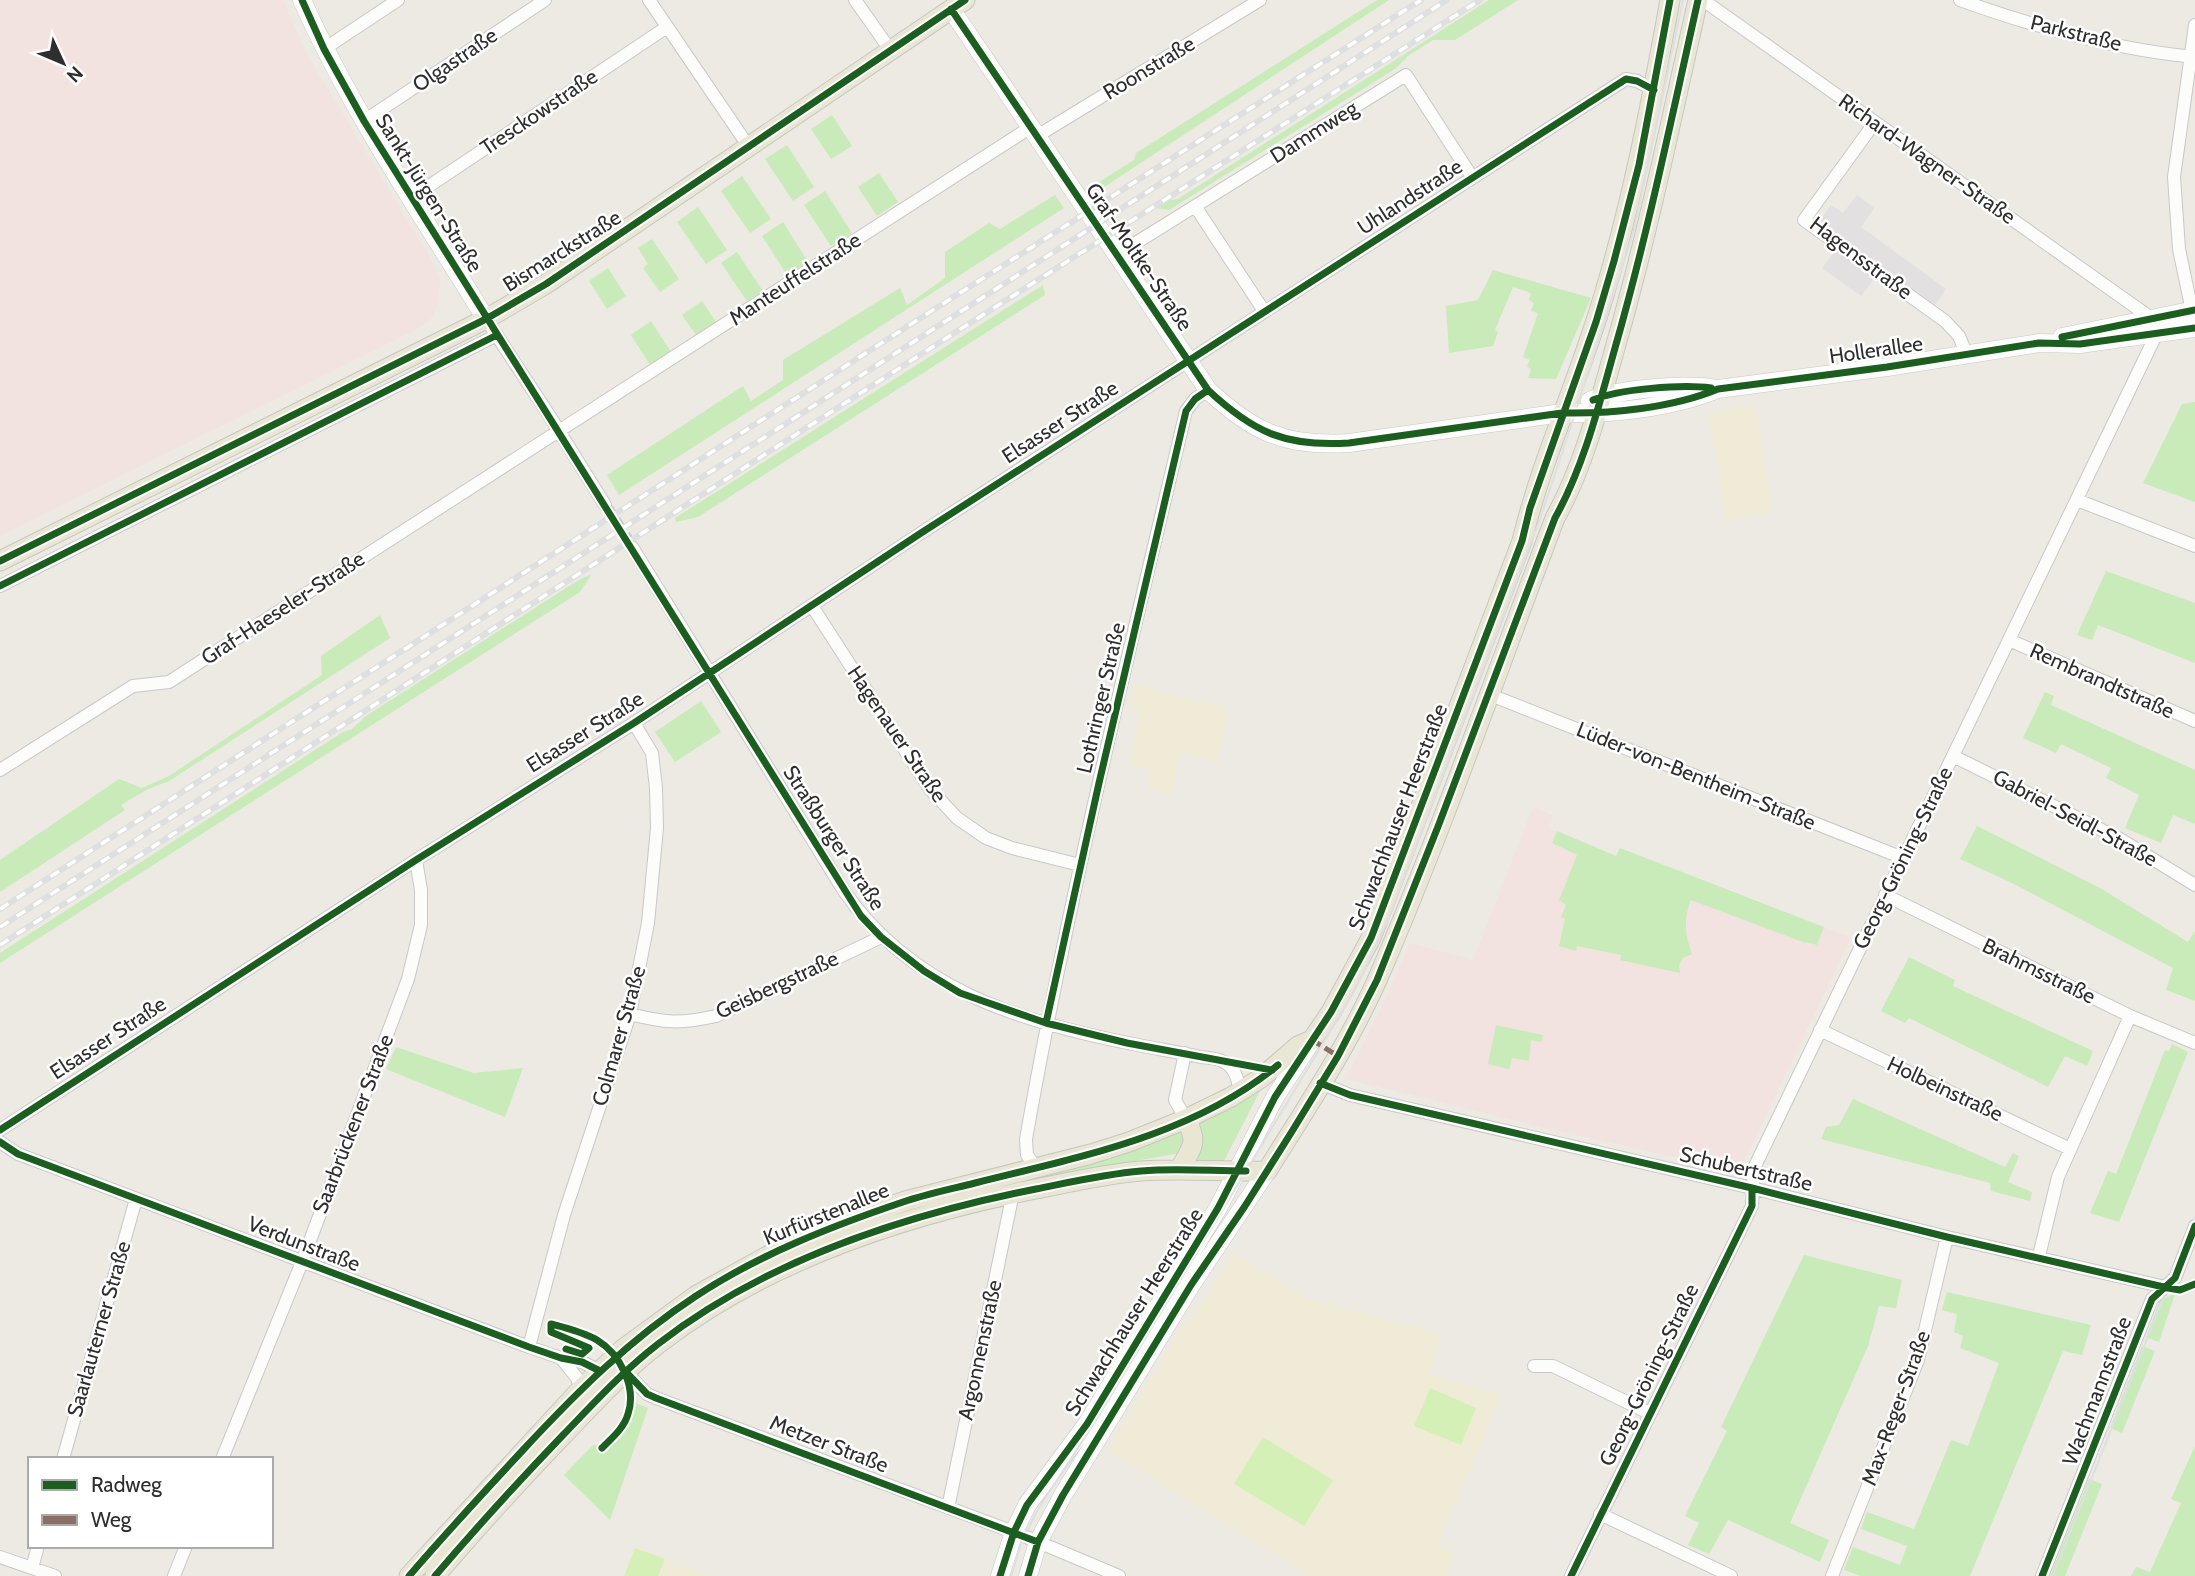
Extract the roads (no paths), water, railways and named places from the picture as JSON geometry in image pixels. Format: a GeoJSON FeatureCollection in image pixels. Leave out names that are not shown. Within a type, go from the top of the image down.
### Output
{"type":"FeatureCollection","features":[{"type":"Feature","properties":{"kind":"main road","name":"Sankt-Jürgen-Straße"},"geometry":{"type":"LineString","coordinates":[[302,0],[324,49],[364,121],[492,327]]}},
{"type":"Feature","properties":{"kind":"main road","name":"Schwachhauser Heerstraße"},"geometry":{"type":"LineString","coordinates":[[1028,1576],[1027,1505],[1087,1424],[1218,1208],[1275,1097],[1331,1012],[1371,938],[1522,541],[1530,508],[1562,413],[1596,322],[1639,165],[1670,0]]}},
{"type":"Feature","properties":{"kind":"main road","name":"Schwachhauser Heerstraße"},"geometry":{"type":"LineString","coordinates":[[1000,1576],[1026,1537],[1063,1494],[1191,1285],[1267,1171],[1338,1056],[1377,980],[1555,518],[1566,498],[1599,405],[1645,240],[1700,0]]}},
{"type":"Feature","properties":{"kind":"main road","name":"Bismarckstraße"},"geometry":{"type":"LineString","coordinates":[[0,561],[415,355],[492,327],[546,284],[958,5]]}},
{"type":"Feature","properties":{"kind":"main road","name":"Graf-Moltke-Straße"},"geometry":{"type":"LineString","coordinates":[[958,5],[1034,132],[1208,390],[1229,410],[1256,427],[1287,440],[1316,445],[1349,443],[1562,413]]}},
{"type":"Feature","properties":{"kind":"main road","name":"Hollerallee"},"geometry":{"type":"LineString","coordinates":[[1562,413],[1695,386],[1717,389],[1887,367],[2039,343],[2078,332],[2154,326],[2194,316]]}},
{"type":"Feature","properties":{"kind":"main road","name":"Kurfürstenallee"},"geometry":{"type":"LineString","coordinates":[[409,1576],[581,1389],[653,1326],[697,1295],[773,1253],[905,1201],[1129,1142],[1186,1119],[1261,1079],[1298,1046],[1312,1040]]}},
{"type":"Feature","properties":{"kind":"main road"},"geometry":{"type":"LineString","coordinates":[[1179,1170],[1194,1144],[1194,1135],[1186,1119]]}},
{"type":"Feature","properties":{"kind":"main road","name":"Kurfürstenallee"},"geometry":{"type":"LineString","coordinates":[[435,1576],[531,1469],[626,1373],[688,1322],[743,1289],[801,1261],[900,1223],[1013,1193],[1125,1172],[1267,1171]]}},
{"type":"Feature","properties":{"kind":"street"},"geometry":{"type":"LineString","coordinates":[[324,49],[398,0]]}},
{"type":"Feature","properties":{"kind":"street","name":"Olgastraße"},"geometry":{"type":"LineString","coordinates":[[364,121],[545,0]]}},
{"type":"Feature","properties":{"kind":"street"},"geometry":{"type":"LineString","coordinates":[[649,0],[749,147]]}},
{"type":"Feature","properties":{"kind":"street"},"geometry":{"type":"LineString","coordinates":[[855,0],[891,51]]}},
{"type":"Feature","properties":{"kind":"street","name":"Roonstraße"},"geometry":{"type":"LineString","coordinates":[[1034,132],[1260,0]]}},
{"type":"Feature","properties":{"kind":"street","name":"Richard-Wagner-Straße"},"geometry":{"type":"LineString","coordinates":[[1700,0],[1875,122],[2154,326]]}},
{"type":"Feature","properties":{"kind":"street","name":"Parkstraße"},"geometry":{"type":"LineString","coordinates":[[1960,0],[2044,27],[2117,44],[2193,57]]}},
{"type":"Feature","properties":{"kind":"street"},"geometry":{"type":"LineString","coordinates":[[2194,316],[2179,249],[2174,177],[2193,57],[2195,25]]}},
{"type":"Feature","properties":{"kind":"street","name":"Tresckowstraße"},"geometry":{"type":"LineString","coordinates":[[411,198],[667,27]]}},
{"type":"Feature","properties":{"kind":"street","name":"Dammweg"},"geometry":{"type":"LineString","coordinates":[[1118,254],[1406,75],[1472,177]]}},
{"type":"Feature","properties":{"kind":"street","name":"Uhlandstraße"},"geometry":{"type":"LineString","coordinates":[[1187,360],[1626,79],[1637,81],[1654,90]]}},
{"type":"Feature","properties":{"kind":"street","name":"Hagensstraße"},"geometry":{"type":"LineString","coordinates":[[1875,122],[1804,220],[1945,321],[1958,336],[1966,353]]}},
{"type":"Feature","properties":{"kind":"street","name":"Manteuffelstraße"},"geometry":{"type":"LineString","coordinates":[[559,431],[1034,132]]}},
{"type":"Feature","properties":{"kind":"street"},"geometry":{"type":"LineString","coordinates":[[1195,206],[1264,311]]}},
{"type":"Feature","properties":{"kind":"street","name":"Georg-Gröning-Straße"},"geometry":{"type":"LineString","coordinates":[[1571,1576],[1752,1206],[1754,1168],[2077,500],[2154,326]]}},
{"type":"Feature","properties":{"kind":"street","name":"Sankt-Jürgen-Straße"},"geometry":{"type":"LineString","coordinates":[[492,327],[605,505]]}},
{"type":"Feature","properties":{"kind":"street","name":"Bismarckstraße"},"geometry":{"type":"LineString","coordinates":[[0,586],[402,383],[492,327]]}},
{"type":"Feature","properties":{"kind":"street"},"geometry":{"type":"LineString","coordinates":[[402,383],[415,355]]}},
{"type":"Feature","properties":{"kind":"street","name":"Elsasser Straße"},"geometry":{"type":"LineString","coordinates":[[0,1130],[416,860],[634,723],[1187,360]]}},
{"type":"Feature","properties":{"kind":"street","name":"Lothringer Straße"},"geometry":{"type":"LineString","coordinates":[[1037,1168],[1027,1155],[1026,1139],[1046,1023],[1080,865],[1186,411],[1195,399],[1208,390]]}},
{"type":"Feature","properties":{"kind":"street","name":"Graf-Haeseler-Straße"},"geometry":{"type":"LineString","coordinates":[[0,770],[133,686],[169,682],[559,431]]}},
{"type":"Feature","properties":{"kind":"street"},"geometry":{"type":"LineString","coordinates":[[2077,500],[2195,547]]}},
{"type":"Feature","properties":{"kind":"street","name":"Straßburger Straße"},"geometry":{"type":"LineString","coordinates":[[632,547],[844,891],[861,916],[881,937],[925,971],[960,993],[1046,1023],[1127,1043],[1224,1061],[1236,1075],[1240,1092]]}},
{"type":"Feature","properties":{"kind":"street","name":"Hagenauer Straße"},"geometry":{"type":"LineString","coordinates":[[812,606],[930,789],[957,818],[986,838],[1012,848],[1080,865]]}},
{"type":"Feature","properties":{"kind":"street","name":"Rembrandtstraße"},"geometry":{"type":"LineString","coordinates":[[2009,640],[2195,721]]}},
{"type":"Feature","properties":{"kind":"street","name":"Lüder-von-Bentheim-Straße"},"geometry":{"type":"LineString","coordinates":[[1488,694],[1903,858]]}},
{"type":"Feature","properties":{"kind":"street","name":"Colmarer Straße"},"geometry":{"type":"LineString","coordinates":[[529,1347],[564,1215],[630,1014],[648,923],[657,828],[652,753],[634,723]]}},
{"type":"Feature","properties":{"kind":"street","name":"Gabriel-Seidl-Straße"},"geometry":{"type":"LineString","coordinates":[[1953,756],[2120,839],[2195,885]]}},
{"type":"Feature","properties":{"kind":"street","name":"Saarbrückener Straße"},"geometry":{"type":"LineString","coordinates":[[223,1457],[302,1262],[408,979],[421,925],[421,890],[416,860]]}},
{"type":"Feature","properties":{"kind":"street","name":"Brahmsstraße"},"geometry":{"type":"LineString","coordinates":[[1885,895],[2130,1016],[2195,1043]]}},
{"type":"Feature","properties":{"kind":"street","name":"Geisbergstraße"},"geometry":{"type":"LineString","coordinates":[[630,1014],[666,1023],[716,1016],[881,937]]}},
{"type":"Feature","properties":{"kind":"street"},"geometry":{"type":"LineString","coordinates":[[2039,1256],[2058,1177],[2130,1016]]}},
{"type":"Feature","properties":{"kind":"street","name":"Holbeinstraße"},"geometry":{"type":"LineString","coordinates":[[1819,1030],[2070,1149]]}},
{"type":"Feature","properties":{"kind":"street"},"geometry":{"type":"LineString","coordinates":[[1185,1053],[1175,1100],[1186,1119]]}},
{"type":"Feature","properties":{"kind":"street","name":"Schubertstraße"},"geometry":{"type":"LineString","coordinates":[[1320,1083],[1350,1095],[2165,1287]]}},
{"type":"Feature","properties":{"kind":"street","name":"Verdunstraße"},"geometry":{"type":"LineString","coordinates":[[0,1142],[18,1154],[529,1347],[582,1362],[600,1371]]}},
{"type":"Feature","properties":{"kind":"street","name":"Argonnenstraße"},"geometry":{"type":"LineString","coordinates":[[948,1508],[1013,1193]]}},
{"type":"Feature","properties":{"kind":"street","name":"Saarlauterner Straße"},"geometry":{"type":"LineString","coordinates":[[64,1457],[136,1199]]}},
{"type":"Feature","properties":{"kind":"street","name":"Wachmannstraße"},"geometry":{"type":"LineString","coordinates":[[2042,1576],[2152,1299],[2175,1278],[2195,1227]]}},
{"type":"Feature","properties":{"kind":"street","name":"Max-Reger-Straße"},"geometry":{"type":"LineString","coordinates":[[1832,1576],[1918,1360],[1947,1237]]}},
{"type":"Feature","properties":{"kind":"street"},"geometry":{"type":"LineString","coordinates":[[561,1358],[578,1378],[581,1389]]}},
{"type":"Feature","properties":{"kind":"street"},"geometry":{"type":"LineString","coordinates":[[1534,1366],[1553,1366],[1649,1413]]}},
{"type":"Feature","properties":{"kind":"street","name":"Metzer Straße"},"geometry":{"type":"LineString","coordinates":[[626,1373],[647,1394],[656,1398],[1026,1537],[1119,1576]]}},
{"type":"Feature","properties":{"kind":"street"},"geometry":{"type":"LineString","coordinates":[[1600,1514],[1731,1576]]}},
{"type":"Feature","properties":{"kind":"street"},"geometry":{"type":"LineString","coordinates":[[32,1568],[37,1548]]}},
{"type":"Feature","properties":{"kind":"street"},"geometry":{"type":"LineString","coordinates":[[174,1576],[185,1548]]}},
{"type":"Feature","properties":{"kind":"street"},"geometry":{"type":"LineString","coordinates":[[0,1557],[55,1576]]}},
{"type":"Feature","properties":{"kind":"tunnel"},"geometry":{"type":"LineString","coordinates":[[605,505],[632,547]]}},
{"type":"Feature","properties":{"kind":"tram line"},"geometry":{"type":"LineString","coordinates":[[1011,1576],[1022,1541],[1037,1511],[1098,1417],[1355,990],[1388,920],[1540,519],[1634,230],[1683,0]]}},
{"type":"Feature","properties":{"kind":"tram line"},"geometry":{"type":"LineString","coordinates":[[2053,1576],[2195,1218]]}},
{"type":"Feature","properties":{"kind":"railway"},"geometry":{"type":"LineString","coordinates":[[0,909],[1421,0]]}},
{"type":"Feature","properties":{"kind":"railway"},"geometry":{"type":"LineString","coordinates":[[0,927],[1447,0]]}},
{"type":"Feature","properties":{"kind":"railway"},"geometry":{"type":"LineString","coordinates":[[0,945],[948,337],[1480,0]]}}]}
